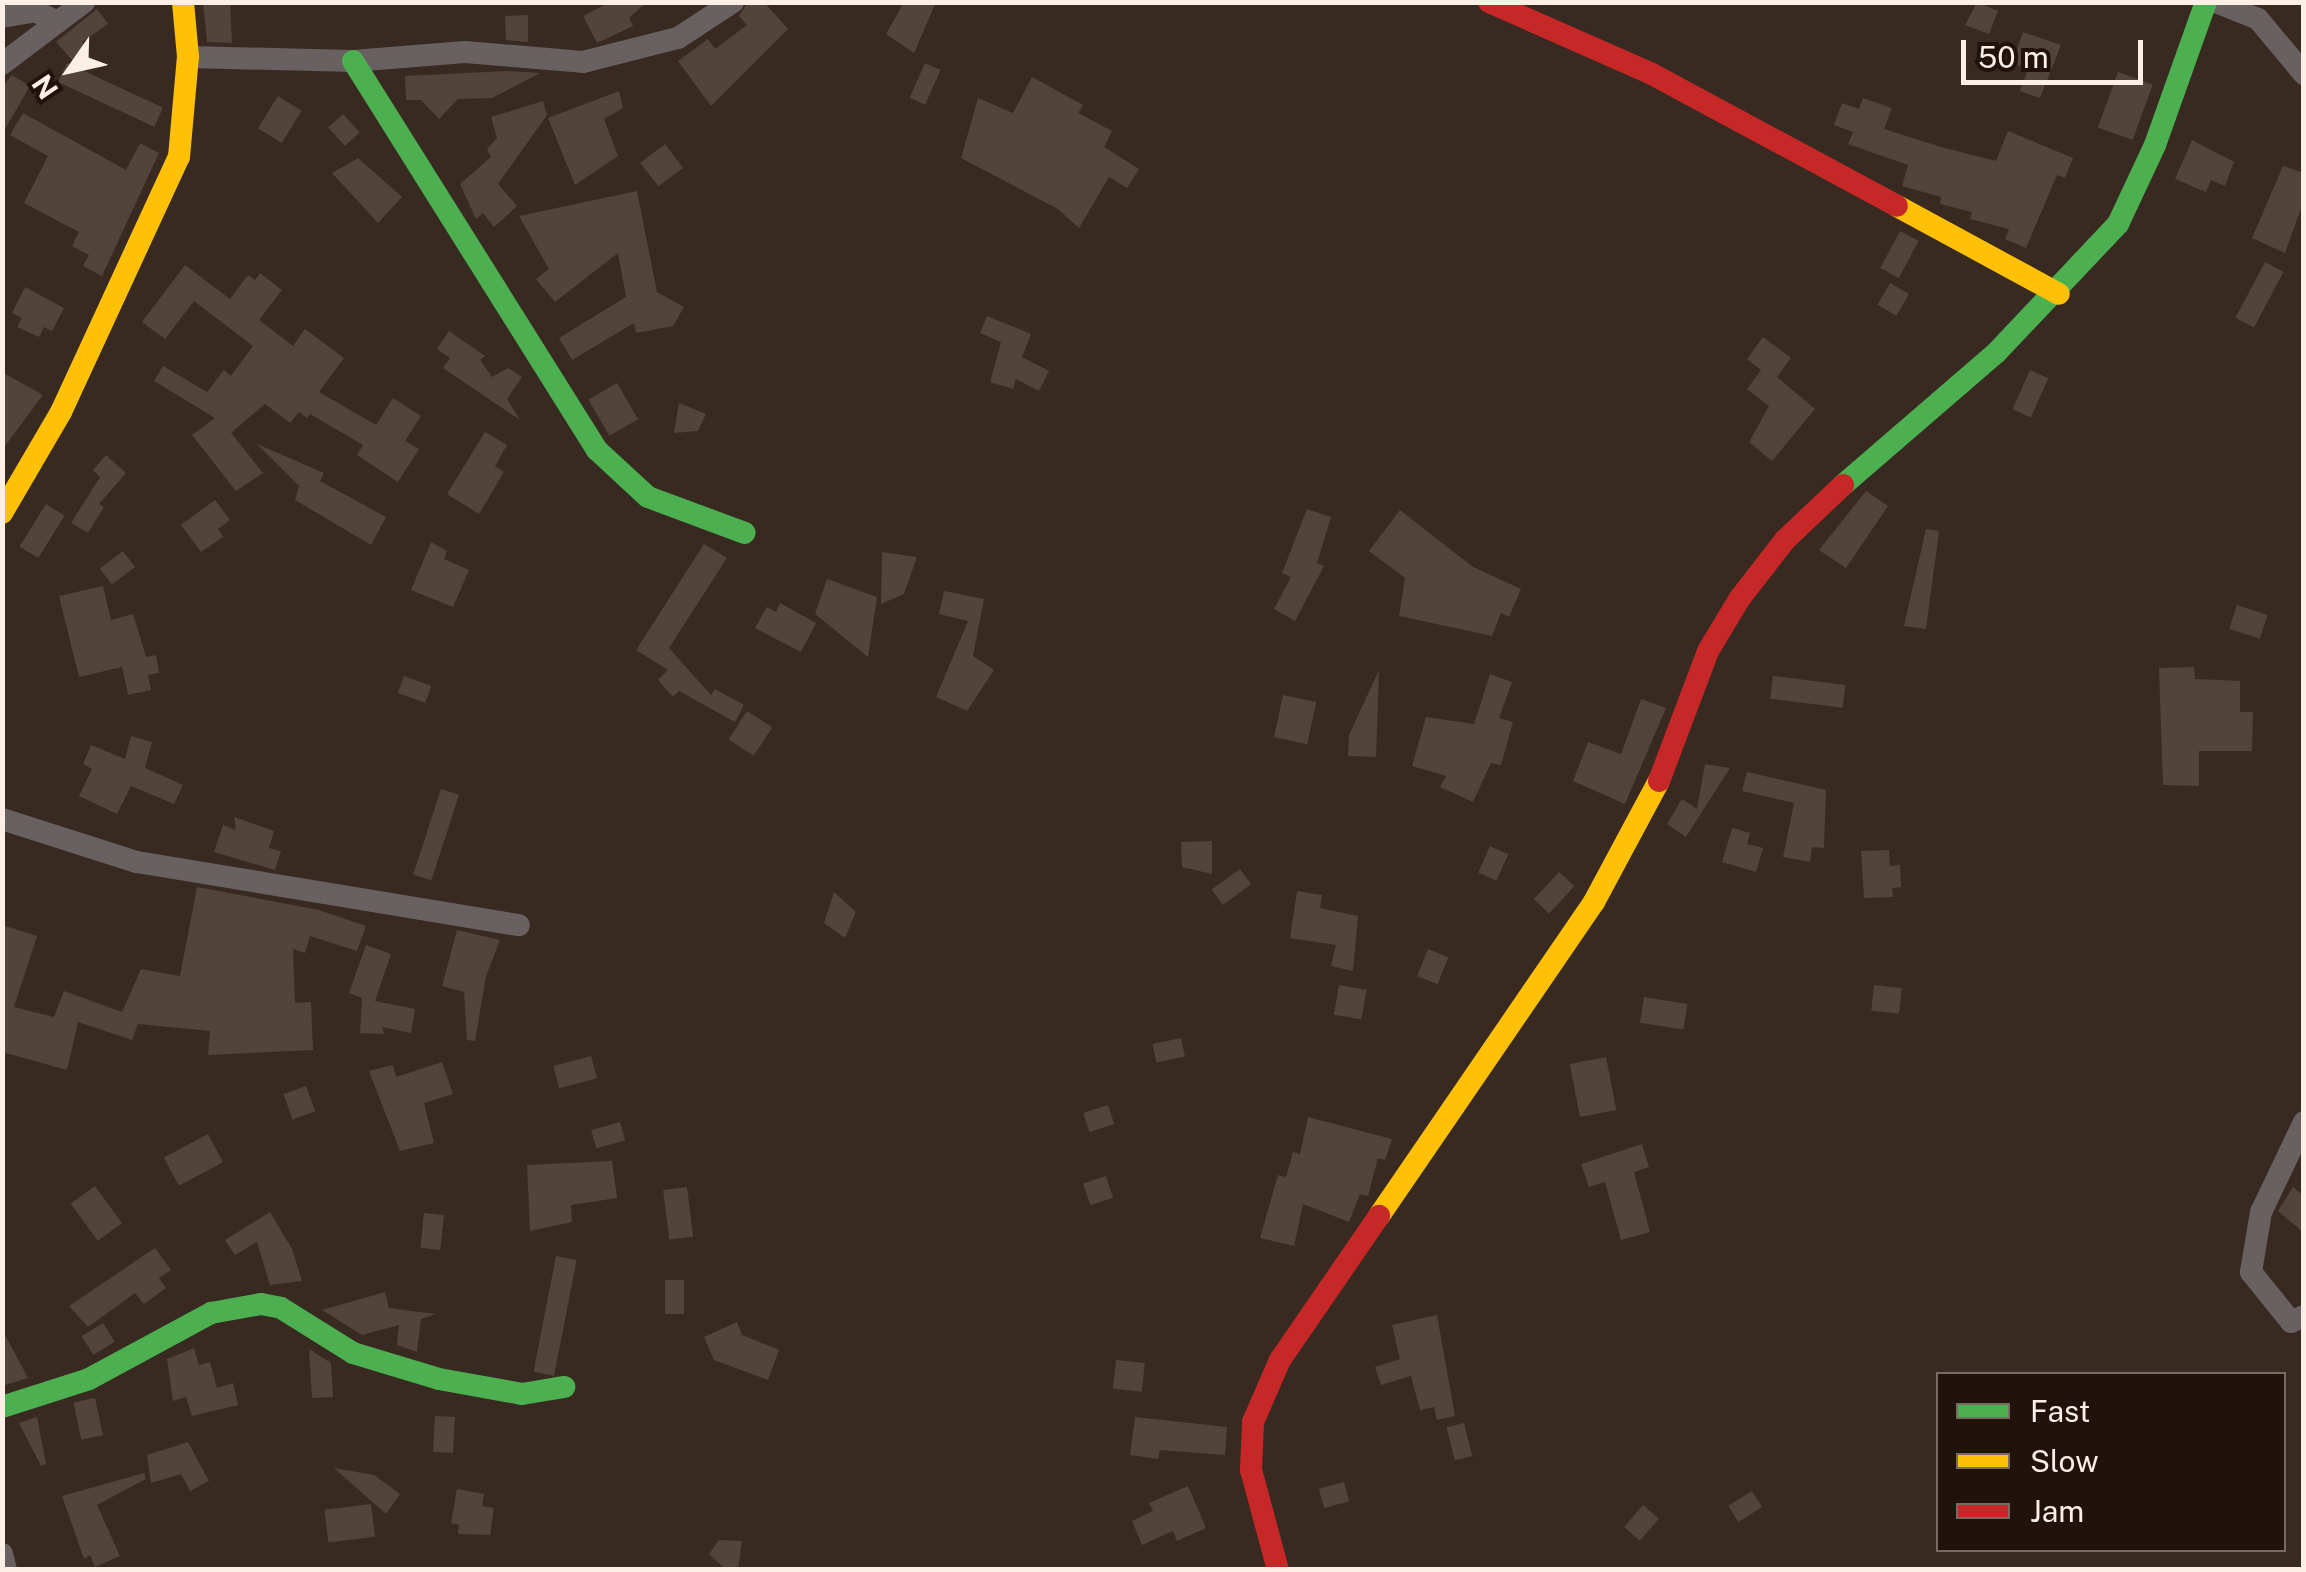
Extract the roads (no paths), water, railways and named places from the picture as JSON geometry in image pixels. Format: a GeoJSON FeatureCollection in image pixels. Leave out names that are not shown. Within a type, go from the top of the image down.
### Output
{"type":"FeatureCollection","features":[{"type":"Feature","properties":{"kind":"street"},"geometry":{"type":"LineString","coordinates":[[2,64],[84,2]]}},
{"type":"Feature","properties":{"kind":"street"},"geometry":{"type":"LineString","coordinates":[[2,513],[61,412],[166,194],[186,118],[188,57],[183,2]]}},
{"type":"Feature","properties":{"kind":"street"},"geometry":{"type":"LineString","coordinates":[[188,57],[353,61],[464,52],[583,62],[678,38],[734,2]]}},
{"type":"Feature","properties":{"kind":"street"},"geometry":{"type":"LineString","coordinates":[[1490,2],[1652,74],[2058,294]]}},
{"type":"Feature","properties":{"kind":"street"},"geometry":{"type":"LineString","coordinates":[[1278,1570],[1251,1470],[1252,1422],[1280,1360],[1594,902],[1628,844],[1708,652],[1740,598],[1784,540],[2058,294],[2118,224],[2155,145],[2206,2]]}},
{"type":"Feature","properties":{"kind":"street"},"geometry":{"type":"LineString","coordinates":[[2216,2],[2258,19],[2304,74]]}},
{"type":"Feature","properties":{"kind":"street"},"geometry":{"type":"LineString","coordinates":[[2,17],[35,11],[58,22]]}},
{"type":"Feature","properties":{"kind":"street"},"geometry":{"type":"LineString","coordinates":[[353,61],[598,450],[648,498],[745,533]]}},
{"type":"Feature","properties":{"kind":"street"},"geometry":{"type":"LineString","coordinates":[[2,819],[136,862],[520,925]]}},
{"type":"Feature","properties":{"kind":"street"},"geometry":{"type":"LineString","coordinates":[[2304,1122],[2261,1212],[2251,1272],[2291,1322],[2304,1316]]}},
{"type":"Feature","properties":{"kind":"street"},"geometry":{"type":"LineString","coordinates":[[2,1408],[89,1379],[211,1313],[261,1304],[280,1308],[353,1353],[439,1380],[522,1394],[564,1387]]}},
{"type":"Feature","properties":{"kind":"street"},"geometry":{"type":"LineString","coordinates":[[2,1554],[6,1570]]}}]}
